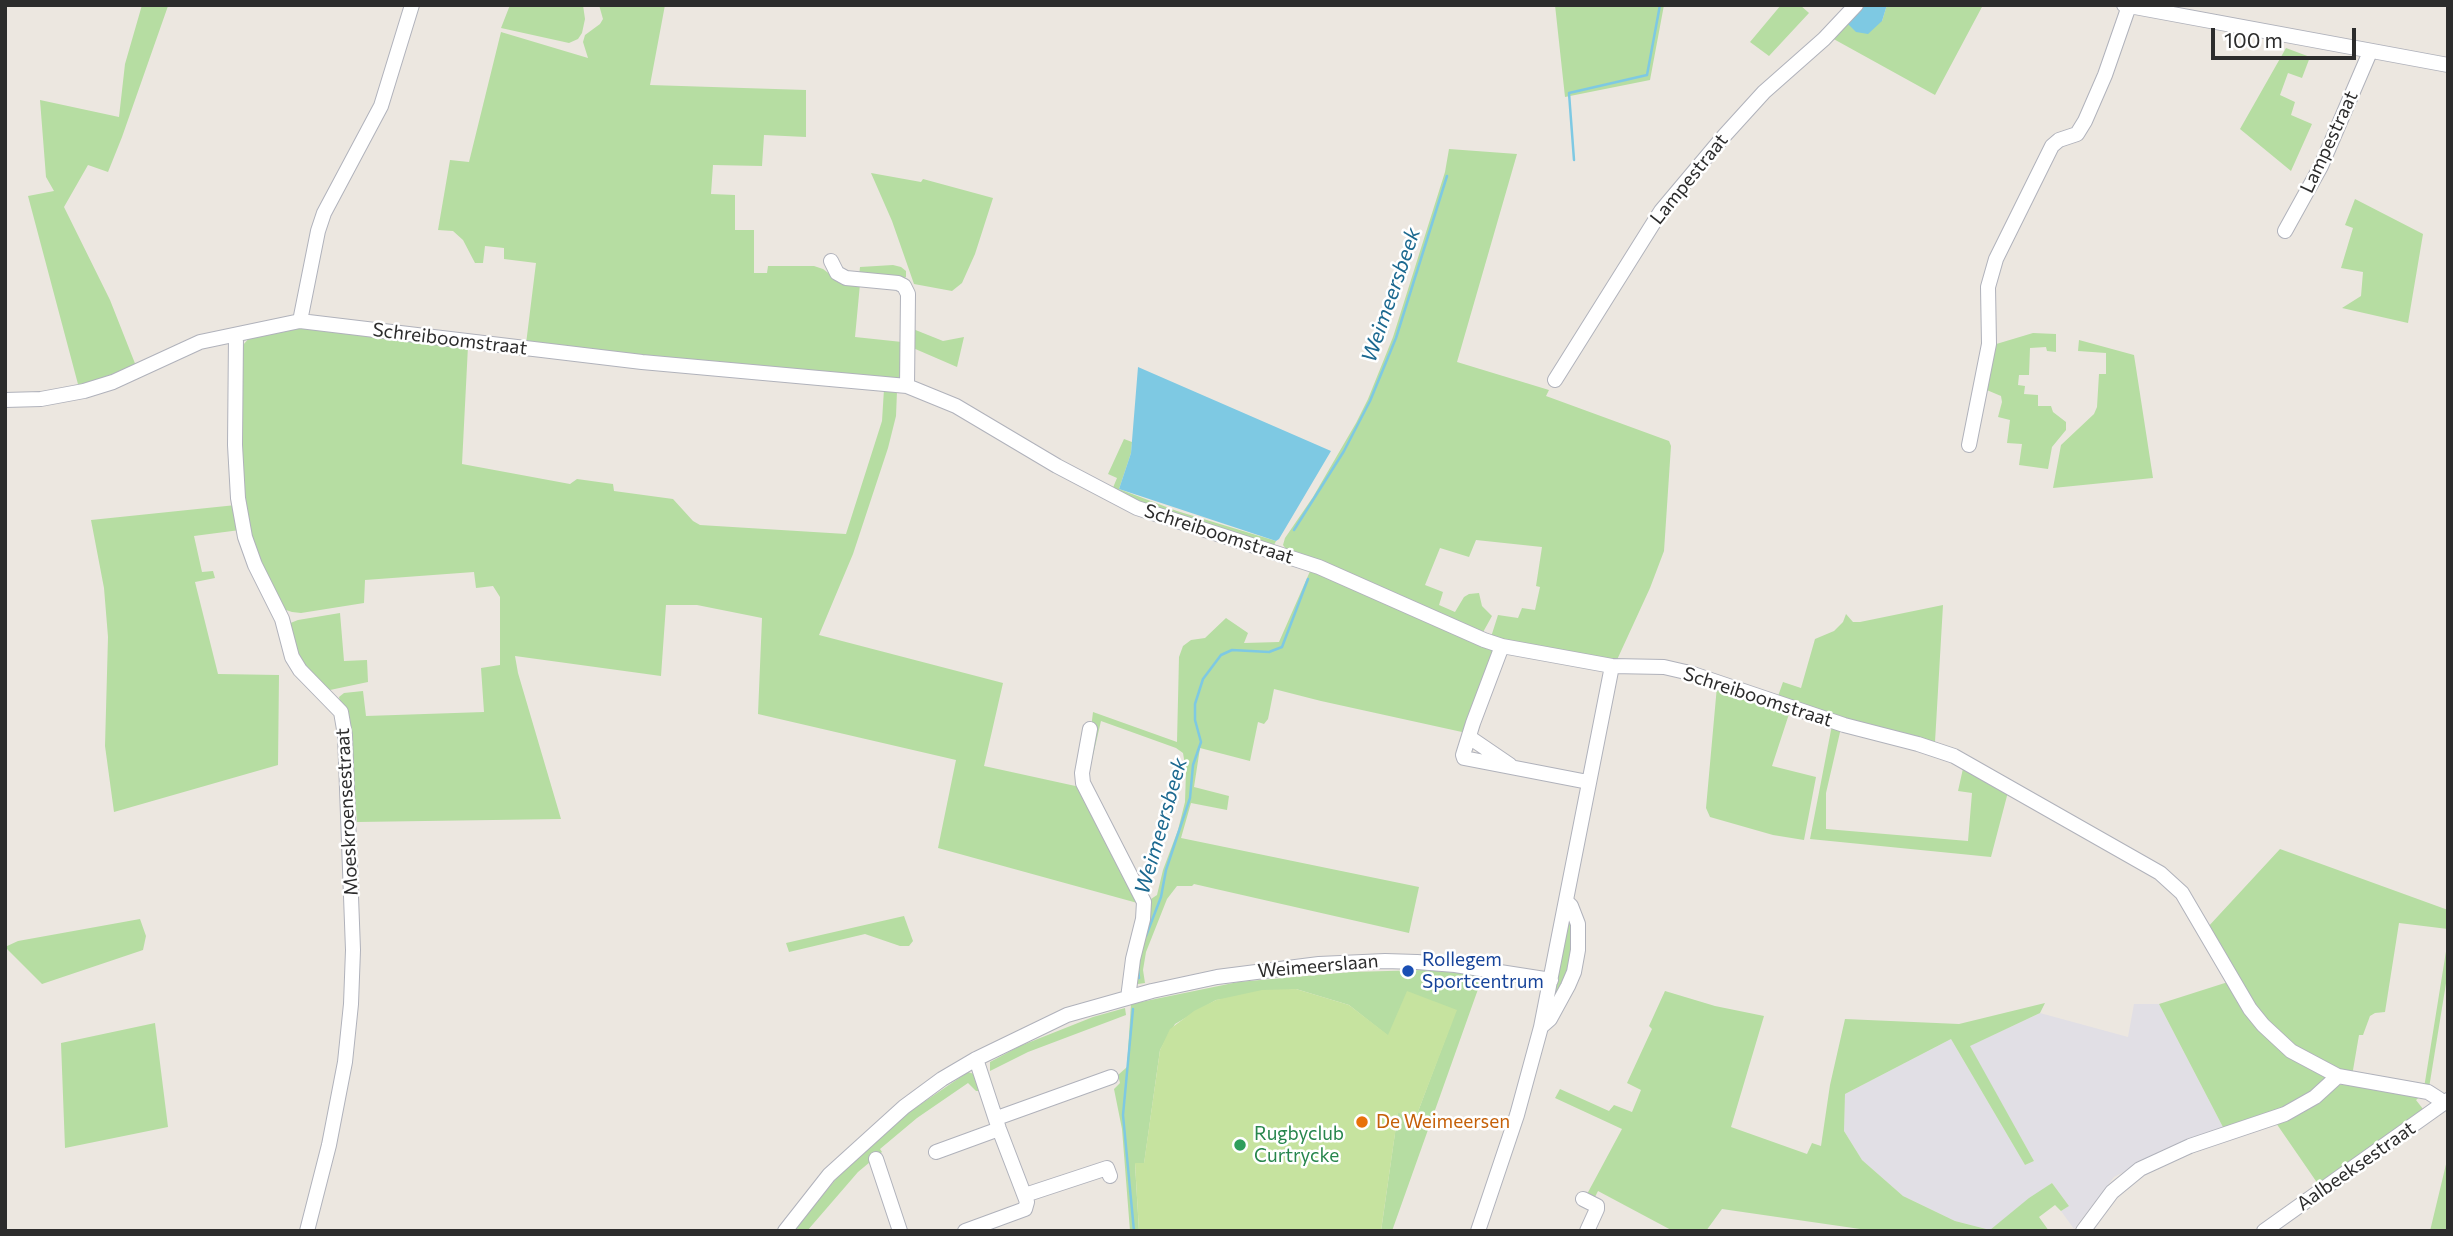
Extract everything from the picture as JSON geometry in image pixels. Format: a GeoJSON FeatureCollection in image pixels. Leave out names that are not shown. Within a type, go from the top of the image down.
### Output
{"type":"FeatureCollection","features":[{"type":"Feature","properties":{"kind":"street"},"geometry":{"type":"LineString","coordinates":[[300,321],[317,231],[381,106],[412,5]]}},
{"type":"Feature","properties":{"kind":"street","name":"Lampestraat"},"geometry":{"type":"LineString","coordinates":[[1555,380],[1661,211],[1756,101],[1824,39],[1856,5]]}},
{"type":"Feature","properties":{"kind":"street"},"geometry":{"type":"LineString","coordinates":[[1969,445],[1989,344],[1988,287],[1996,259],[2052,146],[2059,140],[2077,134],[2085,121],[2105,75],[2127,6],[2154,7],[2370,52],[2448,65]]}},
{"type":"Feature","properties":{"kind":"street","name":"Lampestraat"},"geometry":{"type":"LineString","coordinates":[[2285,231],[2321,166],[2370,52]]}},
{"type":"Feature","properties":{"kind":"street"},"geometry":{"type":"LineString","coordinates":[[831,261],[837,273],[846,278],[898,283],[904,286],[908,294],[907,386]]}},
{"type":"Feature","properties":{"kind":"street","name":"Schreiboomstraat"},"geometry":{"type":"LineString","coordinates":[[5,400],[41,399],[84,391],[113,382],[200,342],[300,321],[628,360],[907,386],[957,406],[1058,466],[1137,508],[1319,567],[1502,646],[1612,666],[1664,667],[1690,673],[1844,724],[1938,750],[1972,765],[2160,873],[2182,893],[2249,1009],[2291,1051],[2338,1076],[2428,1092],[2445,1102]]}},
{"type":"Feature","properties":{"kind":"street","name":"Moeskroensestraat"},"geometry":{"type":"LineString","coordinates":[[236,335],[235,445],[238,498],[245,537],[282,619],[292,657],[300,670],[341,712],[345,735],[353,950],[351,1004],[345,1062],[329,1145],[307,1231]]}},
{"type":"Feature","properties":{"kind":"street"},"geometry":{"type":"LineString","coordinates":[[1502,646],[1469,737],[1514,768],[1588,782]]}},
{"type":"Feature","properties":{"kind":"street"},"geometry":{"type":"LineString","coordinates":[[1478,1231],[1517,1115],[1541,1027],[1612,666]]}},
{"type":"Feature","properties":{"kind":"street"},"geometry":{"type":"LineString","coordinates":[[1090,729],[1082,773],[1083,783],[1144,902],[1128,998]]}},
{"type":"Feature","properties":{"kind":"street"},"geometry":{"type":"LineString","coordinates":[[1541,1027],[1550,1020],[1574,972],[1578,950],[1578,924],[1571,906],[1566,901]]}},
{"type":"Feature","properties":{"kind":"street","name":"Weimeerslaan"},"geometry":{"type":"LineString","coordinates":[[785,1231],[829,1175],[914,1100],[976,1059],[1068,1016],[1128,998],[1216,977],[1319,964],[1385,961],[1455,965],[1551,981]]}},
{"type":"Feature","properties":{"kind":"street"},"geometry":{"type":"LineString","coordinates":[[965,1231],[1025,1209],[1027,1202],[976,1059]]}},
{"type":"Feature","properties":{"kind":"street"},"geometry":{"type":"LineString","coordinates":[[2083,1231],[2112,1192],[2140,1169],[2190,1146],[2285,1114],[2315,1097],[2338,1076]]}},
{"type":"Feature","properties":{"kind":"street"},"geometry":{"type":"LineString","coordinates":[[936,1152],[998,1123],[1111,1077]]}},
{"type":"Feature","properties":{"kind":"street","name":"Aalbeeksestraat"},"geometry":{"type":"LineString","coordinates":[[2264,1231],[2445,1102]]}},
{"type":"Feature","properties":{"kind":"street"},"geometry":{"type":"LineString","coordinates":[[876,1159],[896,1230]]}},
{"type":"Feature","properties":{"kind":"street"},"geometry":{"type":"LineString","coordinates":[[1025,1195],[1107,1168],[1110,1176]]}},
{"type":"Feature","properties":{"kind":"street"},"geometry":{"type":"LineString","coordinates":[[1583,1199],[1597,1206],[1587,1231]]}},
{"type":"Feature","properties":{"kind":"shaded area"},"geometry":{"type":"Polygon","coordinates":[[[2134,1004],[2159,1004],[2225,1131],[2153,1157],[2114,1177],[2074,1229],[2061,1211],[2069,1206],[2052,1183],[1990,1230],[1955,1221],[1903,1196],[1862,1160],[1844,1131],[1845,1094],[1951,1039],[2025,1165],[2034,1161],[1969,1046],[2040,1013],[2128,1037],[2134,1004]]]}},
{"type":"Feature","properties":{"kind":"green space"},"geometry":{"type":"Polygon","coordinates":[[[142,5],[168,6],[122,137],[108,172],[88,165],[64,207],[110,300],[136,366],[79,388],[28,196],[54,191],[46,177],[40,100],[119,117],[125,64],[142,5]]]}},
{"type":"Feature","properties":{"kind":"green space"},"geometry":{"type":"Polygon","coordinates":[[[510,5],[583,5],[585,19],[582,33],[578,39],[569,43],[501,28],[510,5]]]}},
{"type":"Feature","properties":{"kind":"green space"},"geometry":{"type":"Polygon","coordinates":[[[599,5],[665,5],[650,85],[806,90],[806,137],[764,135],[762,166],[713,165],[711,194],[735,195],[735,230],[754,230],[754,273],[767,273],[768,266],[814,266],[835,278],[860,284],[855,337],[902,342],[902,379],[526,344],[536,263],[504,259],[504,248],[485,246],[483,263],[475,263],[463,240],[453,231],[438,230],[450,160],[469,162],[501,32],[588,58],[583,42],[585,35],[603,19],[599,5]]]}},
{"type":"Feature","properties":{"kind":"green space"},"geometry":{"type":"Polygon","coordinates":[[[1555,5],[1664,5],[1650,80],[1565,97],[1555,5]]]}},
{"type":"Feature","properties":{"kind":"green space"},"geometry":{"type":"Polygon","coordinates":[[[1781,5],[1800,5],[1809,13],[1769,56],[1750,42],[1781,5]]]}},
{"type":"Feature","properties":{"kind":"green space"},"geometry":{"type":"Polygon","coordinates":[[[1859,5],[1865,5],[1862,9],[1882,21],[1887,5],[1983,5],[1935,95],[1830,37],[1859,5]]]}},
{"type":"Feature","properties":{"kind":"green space"},"geometry":{"type":"Polygon","coordinates":[[[2286,48],[2310,57],[2302,78],[2288,73],[2280,95],[2295,102],[2291,115],[2312,124],[2291,171],[2240,129],[2286,48]]]}},
{"type":"Feature","properties":{"kind":"green space"},"geometry":{"type":"Polygon","coordinates":[[[1449,149],[1517,154],[1457,362],[1549,390],[1546,396],[1669,441],[1671,446],[1664,551],[1616,662],[1491,637],[1498,615],[1518,618],[1522,608],[1535,610],[1540,587],[1536,586],[1542,547],[1476,540],[1469,557],[1440,548],[1425,585],[1443,592],[1439,605],[1455,612],[1464,597],[1479,593],[1482,606],[1492,616],[1482,634],[1406,598],[1286,549],[1283,545],[1368,399],[1393,337],[1445,172],[1449,149]]]}},
{"type":"Feature","properties":{"kind":"green space"},"geometry":{"type":"Polygon","coordinates":[[[871,173],[921,182],[923,179],[993,198],[975,254],[962,283],[952,291],[914,284],[892,221],[871,173]]]}},
{"type":"Feature","properties":{"kind":"green space"},"geometry":{"type":"Polygon","coordinates":[[[2355,199],[2423,234],[2408,323],[2342,308],[2361,296],[2363,272],[2341,268],[2353,228],[2345,225],[2355,199]]]}},
{"type":"Feature","properties":{"kind":"green space"},"geometry":{"type":"Polygon","coordinates":[[[893,265],[906,271],[906,277],[859,277],[860,267],[893,265]]]}},
{"type":"Feature","properties":{"kind":"green space"},"geometry":{"type":"Polygon","coordinates":[[[308,326],[468,346],[462,464],[570,484],[577,479],[613,484],[614,491],[673,499],[700,525],[846,534],[882,421],[884,389],[897,391],[896,416],[888,448],[853,554],[819,635],[1003,683],[984,766],[1080,787],[1141,904],[938,848],[956,760],[758,714],[762,618],[697,605],[666,605],[661,676],[515,656],[561,819],[357,822],[352,757],[339,697],[344,693],[363,691],[366,716],[484,712],[481,668],[500,665],[500,597],[493,586],[476,588],[474,572],[365,580],[364,603],[301,613],[283,609],[269,583],[247,528],[238,450],[243,345],[251,336],[308,326]]]}},
{"type":"Feature","properties":{"kind":"green space"},"geometry":{"type":"Polygon","coordinates":[[[913,329],[943,341],[964,337],[957,367],[913,348],[913,329]]]}},
{"type":"Feature","properties":{"kind":"green space"},"geometry":{"type":"Polygon","coordinates":[[[2033,333],[2056,334],[2056,352],[2047,351],[2046,347],[2030,348],[2029,375],[2019,375],[2018,385],[2025,386],[2024,394],[2038,395],[2038,406],[2051,406],[2053,412],[2066,422],[2066,430],[2052,447],[2048,469],[2019,465],[2022,444],[2007,443],[2010,420],[1998,417],[2001,396],[1982,388],[1993,345],[2033,333]]]}},
{"type":"Feature","properties":{"kind":"green space"},"geometry":{"type":"Polygon","coordinates":[[[2079,340],[2134,355],[2153,478],[2053,488],[2061,445],[2094,414],[2097,407],[2099,374],[2106,374],[2106,353],[2078,351],[2079,340]]]}},
{"type":"Feature","properties":{"kind":"green space"},"geometry":{"type":"Polygon","coordinates":[[[1124,439],[1132,442],[1131,453],[1119,489],[1177,511],[1276,541],[1274,545],[1138,503],[1112,490],[1117,478],[1108,474],[1124,439]]]}},
{"type":"Feature","properties":{"kind":"green space"},"geometry":{"type":"Polygon","coordinates":[[[236,505],[240,530],[194,536],[202,572],[213,571],[215,578],[195,582],[218,674],[279,675],[278,765],[114,812],[105,746],[108,637],[104,588],[91,520],[236,505]]]}},
{"type":"Feature","properties":{"kind":"green space"},"geometry":{"type":"Polygon","coordinates":[[[1311,569],[1494,648],[1468,728],[1462,732],[1274,689],[1268,719],[1264,724],[1258,722],[1250,761],[1200,748],[1194,787],[1229,796],[1227,810],[1191,803],[1181,838],[1419,887],[1409,933],[1194,884],[1177,886],[1167,899],[1146,952],[1143,970],[1145,983],[1138,984],[1134,980],[1148,901],[1157,895],[1178,830],[1185,802],[1186,771],[1183,753],[1176,748],[1101,721],[1088,777],[1093,712],[1177,742],[1179,657],[1183,646],[1191,640],[1205,638],[1226,618],[1248,633],[1244,643],[1279,642],[1311,569]]]}},
{"type":"Feature","properties":{"kind":"green space"},"geometry":{"type":"Polygon","coordinates":[[[1943,605],[1935,742],[1875,728],[1777,699],[1783,682],[1801,688],[1815,639],[1834,631],[1843,622],[1846,614],[1853,622],[1860,622],[1943,605]]]}},
{"type":"Feature","properties":{"kind":"green space"},"geometry":{"type":"Polygon","coordinates":[[[340,613],[344,661],[367,660],[368,682],[330,690],[311,674],[296,654],[288,624],[340,613]]]}},
{"type":"Feature","properties":{"kind":"green space"},"geometry":{"type":"Polygon","coordinates":[[[1717,686],[1790,711],[1772,766],[1816,777],[1804,840],[1773,835],[1710,817],[1706,808],[1717,686]]]}},
{"type":"Feature","properties":{"kind":"green space"},"geometry":{"type":"Polygon","coordinates":[[[1832,725],[1841,728],[1826,793],[1826,829],[1968,841],[1972,793],[1958,791],[1964,764],[2008,792],[1991,857],[1810,839],[1832,725]]]}},
{"type":"Feature","properties":{"kind":"green space"},"geometry":{"type":"Polygon","coordinates":[[[2280,849],[2448,910],[2448,929],[2399,923],[2385,1012],[2370,1016],[2363,1035],[2359,1035],[2352,1076],[2308,1058],[2267,1024],[2207,928],[2280,849]]]}},
{"type":"Feature","properties":{"kind":"green space"},"geometry":{"type":"Polygon","coordinates":[[[904,916],[913,941],[909,946],[900,946],[865,934],[789,952],[786,943],[904,916]]]}},
{"type":"Feature","properties":{"kind":"green space"},"geometry":{"type":"Polygon","coordinates":[[[140,919],[146,936],[143,950],[42,984],[5,947],[18,941],[140,919]]]}},
{"type":"Feature","properties":{"kind":"green space"},"geometry":{"type":"Polygon","coordinates":[[[1571,919],[1577,933],[1563,991],[1553,998],[1568,920],[1571,919]]]}},
{"type":"Feature","properties":{"kind":"green space"},"geometry":{"type":"Polygon","coordinates":[[[2448,939],[2448,971],[2429,1088],[2424,1088],[2448,939]]]}},
{"type":"Feature","properties":{"kind":"green space"},"geometry":{"type":"Polygon","coordinates":[[[1423,970],[1471,974],[1482,978],[1392,1231],[1381,1231],[1398,1112],[1416,1117],[1456,1010],[1388,1036],[1349,1005],[1296,989],[1216,1000],[1175,1024],[1160,1050],[1144,1164],[1135,1164],[1139,1231],[1130,1231],[1122,1129],[1114,1089],[1120,1083],[1118,1075],[1127,1067],[1131,1004],[1238,982],[1352,972],[1423,970]]]}},
{"type":"Feature","properties":{"kind":"green space"},"geometry":{"type":"Polygon","coordinates":[[[2228,982],[2326,1080],[2317,1093],[2225,1131],[2159,1004],[2228,982]]]}},
{"type":"Feature","properties":{"kind":"green space"},"geometry":{"type":"Polygon","coordinates":[[[1296,989],[1349,1005],[1388,1035],[1407,991],[1457,1010],[1416,1117],[1398,1113],[1381,1231],[1139,1231],[1135,1163],[1144,1163],[1160,1050],[1170,1029],[1194,1011],[1216,1000],[1262,990],[1296,989]]]}},
{"type":"Feature","properties":{"kind":"green space"},"geometry":{"type":"Polygon","coordinates":[[[1665,991],[1715,1006],[1764,1016],[1731,1127],[1807,1154],[1812,1143],[1821,1146],[1830,1085],[1845,1019],[1959,1024],[2045,1003],[2040,1013],[1970,1046],[2034,1161],[2025,1165],[1951,1039],[1845,1094],[1844,1131],[1862,1160],[1903,1196],[1955,1221],[1990,1230],[2052,1183],[2069,1206],[2061,1211],[2055,1205],[2039,1217],[2049,1231],[1874,1231],[1722,1209],[1706,1231],[1673,1231],[1598,1191],[1594,1199],[1586,1196],[1622,1129],[1555,1098],[1560,1089],[1609,1111],[1614,1105],[1632,1112],[1641,1090],[1627,1083],[1652,1029],[1649,1026],[1665,991]]]}},
{"type":"Feature","properties":{"kind":"green space"},"geometry":{"type":"Polygon","coordinates":[[[1125,1008],[1126,1015],[1028,1052],[990,1071],[990,1062],[1020,1046],[1093,1017],[1125,1008]]]}},
{"type":"Feature","properties":{"kind":"green space"},"geometry":{"type":"Polygon","coordinates":[[[155,1023],[168,1127],[65,1148],[61,1043],[155,1023]]]}},
{"type":"Feature","properties":{"kind":"green space"},"geometry":{"type":"Polygon","coordinates":[[[968,1072],[974,1074],[979,1091],[968,1083],[917,1118],[880,1149],[882,1152],[858,1172],[807,1231],[793,1231],[846,1167],[893,1123],[968,1072]]]}},
{"type":"Feature","properties":{"kind":"green space"},"geometry":{"type":"Polygon","coordinates":[[[2348,1083],[2422,1095],[2416,1100],[2423,1109],[2318,1184],[2276,1123],[2336,1086],[2348,1083]]]}},
{"type":"Feature","properties":{"kind":"green space"},"geometry":{"type":"Polygon","coordinates":[[[2448,1156],[2448,1231],[2430,1231],[2448,1156]]]}},
{"type":"Feature","properties":{"kind":"water"},"geometry":{"type":"Polygon","coordinates":[[[1865,5],[1887,5],[1882,21],[1868,34],[1856,32],[1848,24],[1865,5]]]}},
{"type":"Feature","properties":{"kind":"water"},"geometry":{"type":"Polygon","coordinates":[[[1138,367],[1331,451],[1279,539],[1276,541],[1119,489],[1131,453],[1138,367]]]}},
{"type":"Feature","properties":{"kind":"waterway","name":"Weimeersbeek"},"geometry":{"type":"LineString","coordinates":[[1574,160],[1569,93],[1647,75],[1660,5]]}},
{"type":"Feature","properties":{"kind":"waterway","name":"Weimeersbeek"},"geometry":{"type":"LineString","coordinates":[[1294,530],[1344,451],[1370,401],[1396,338],[1447,176]]}},
{"type":"Feature","properties":{"kind":"waterway","name":"Weimeersbeek"},"geometry":{"type":"LineString","coordinates":[[1146,936],[1161,897],[1166,870],[1190,798],[1193,765],[1201,742],[1195,720],[1195,704],[1203,679],[1221,655],[1232,650],[1269,652],[1282,647],[1308,579]]}},
{"type":"Feature","properties":{"kind":"waterway","name":"Weimeersbeek"},"geometry":{"type":"LineString","coordinates":[[1138,970],[1139,978]]}},
{"type":"Feature","properties":{"kind":"waterway","name":"Weimeersbeek"},"geometry":{"type":"LineString","coordinates":[[1133,1009],[1123,1115],[1134,1231]]}},
{"type":"Feature","properties":{"kind":"place","name":"Rollegem Sportcentrum"},"geometry":{"type":"Point","coordinates":[1408,971]}},
{"type":"Feature","properties":{"kind":"place","name":"De Weimeersen"},"geometry":{"type":"Point","coordinates":[1362,1122]}},
{"type":"Feature","properties":{"kind":"place","name":"Rugbyclub Curtrycke"},"geometry":{"type":"Point","coordinates":[1240,1145]}}]}
